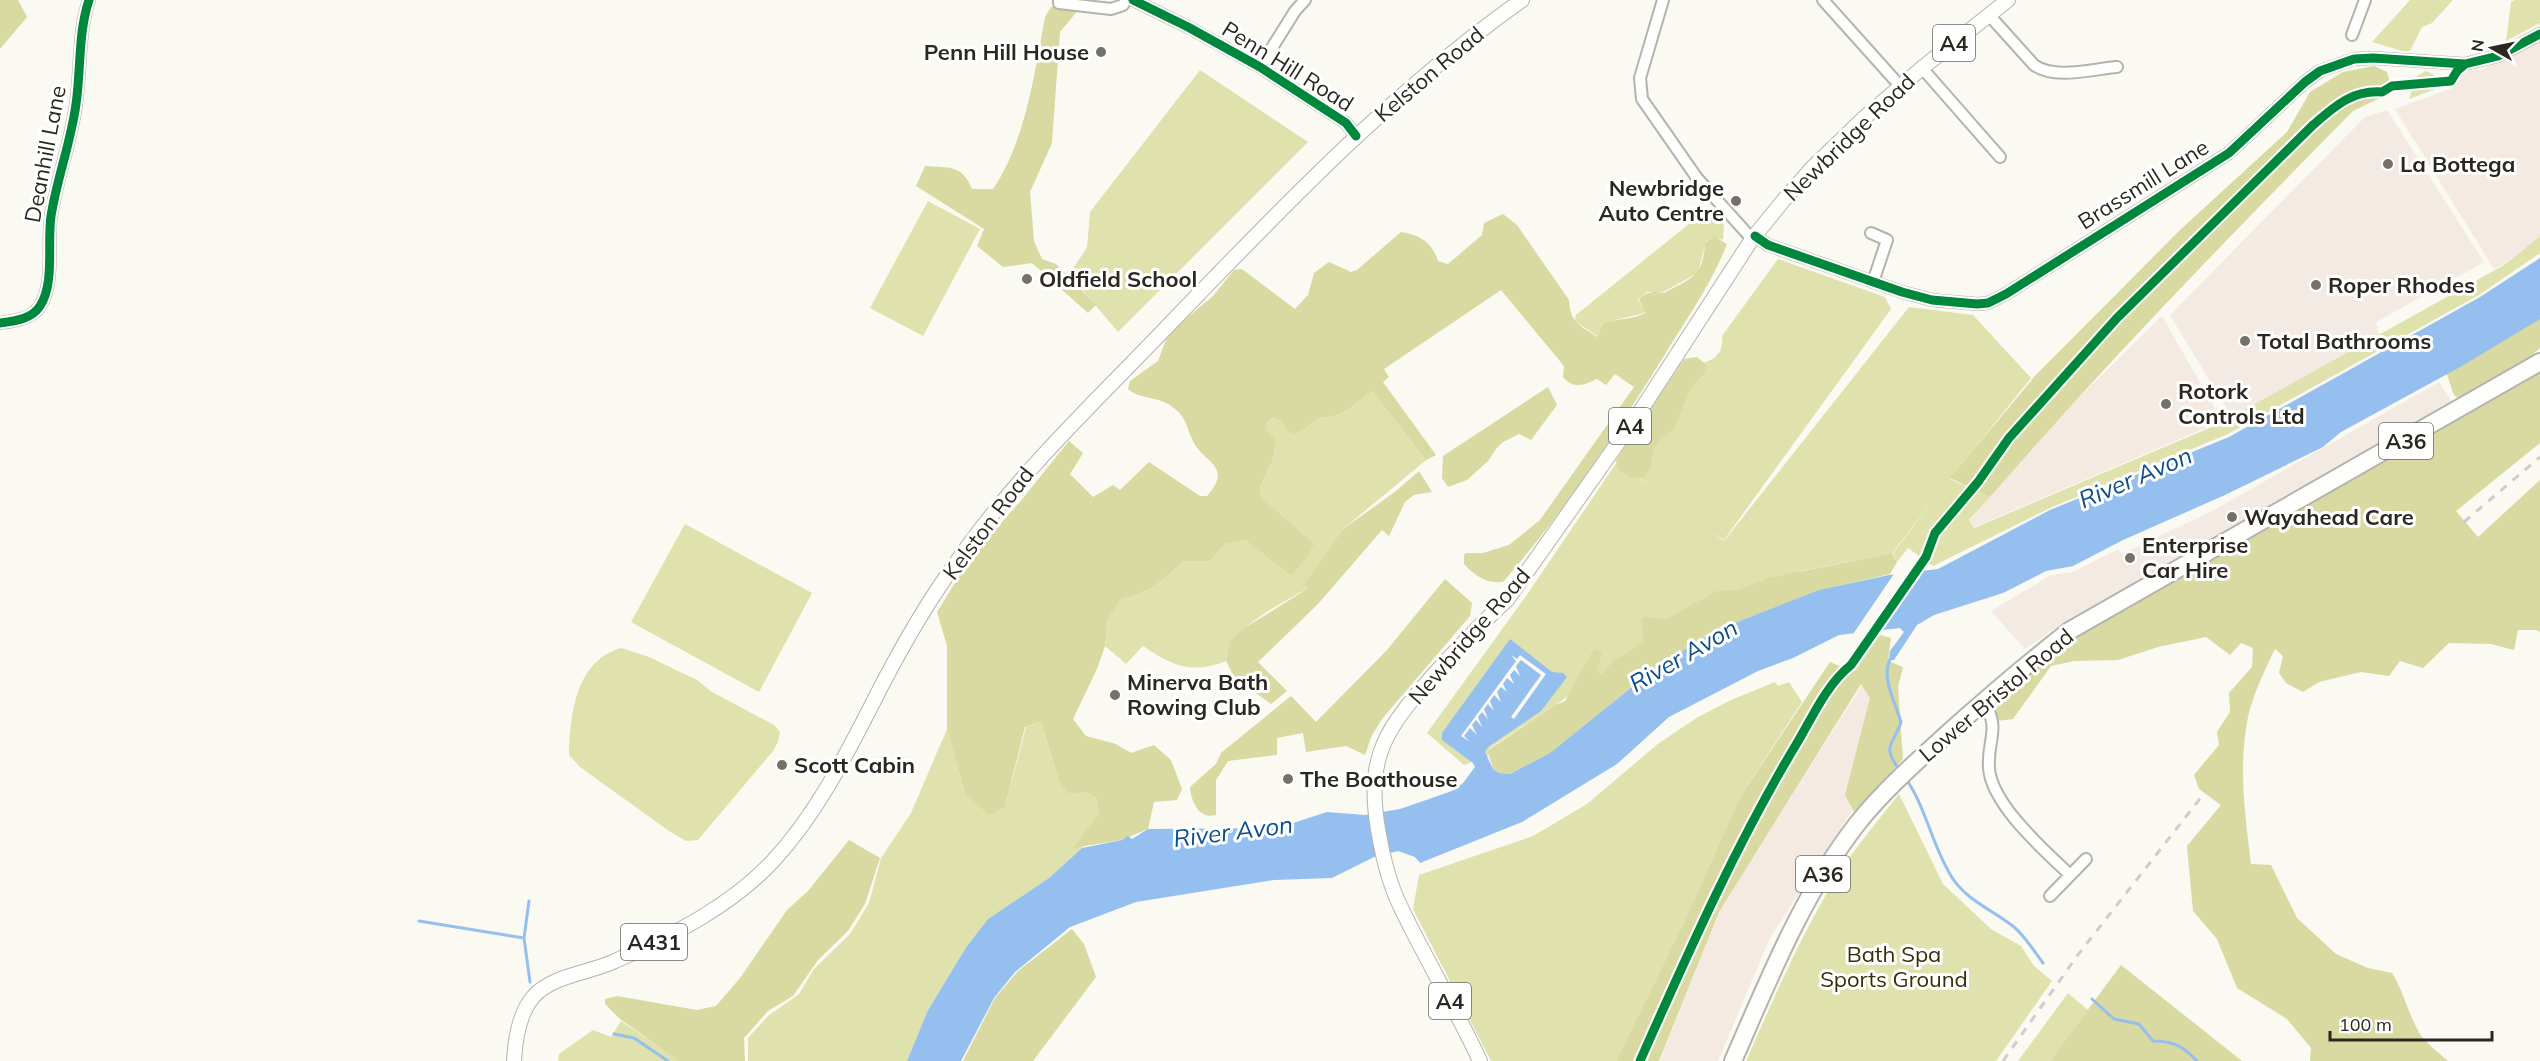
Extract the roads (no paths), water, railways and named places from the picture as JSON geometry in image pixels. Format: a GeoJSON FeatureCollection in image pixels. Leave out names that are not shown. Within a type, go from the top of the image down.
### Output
{"type":"FeatureCollection","features":[{"type":"Feature","properties":{"kind":"highway","name":"Lower Bristol Road"},"geometry":{"type":"LineString","coordinates":[[1733,1061],[1782,949],[1826,869],[1858,823],[1916,762],[2011,676],[2069,631],[2540,362]]}},
{"type":"Feature","properties":{"kind":"main road","name":"Kelston Road"},"geometry":{"type":"LineString","coordinates":[[514,1061],[519,1027],[527,1007],[538,992],[559,980],[612,963],[707,914],[730,900],[774,860],[824,792],[885,678],[933,597],[1010,492],[1060,435],[1303,186],[1450,53],[1522,0]]}},
{"type":"Feature","properties":{"kind":"main road","name":"Newbridge Road"},"geometry":{"type":"LineString","coordinates":[[1480,1061],[1390,882],[1384,862],[1375,811],[1374,784],[1376,763],[1393,725],[1479,625],[1507,600],[1658,386],[1753,237],[1812,168],[1865,117],[1922,68],[2008,0]]}},
{"type":"Feature","properties":{"kind":"street","name":"Deanhill Lane"},"geometry":{"type":"LineString","coordinates":[[0,323],[29,316],[42,304],[47,291],[51,217],[73,126],[83,23],[89,0]]}},
{"type":"Feature","properties":{"kind":"street"},"geometry":{"type":"LineString","coordinates":[[1059,0],[1059,3],[1111,9],[1123,5],[1126,0]]}},
{"type":"Feature","properties":{"kind":"street","name":"Penn Hill Road"},"geometry":{"type":"LineString","coordinates":[[1133,0],[1188,27],[1260,68],[1346,123],[1356,136]]}},
{"type":"Feature","properties":{"kind":"street"},"geometry":{"type":"LineString","coordinates":[[1260,68],[1295,11],[1305,0]]}},
{"type":"Feature","properties":{"kind":"street"},"geometry":{"type":"LineString","coordinates":[[1663,0],[1640,78],[1642,99],[1697,178],[1753,237]]}},
{"type":"Feature","properties":{"kind":"street"},"geometry":{"type":"LineString","coordinates":[[1823,0],[1901,87]]}},
{"type":"Feature","properties":{"kind":"street"},"geometry":{"type":"LineString","coordinates":[[2352,35],[2365,0]]}},
{"type":"Feature","properties":{"kind":"street"},"geometry":{"type":"LineString","coordinates":[[1989,15],[2034,65],[2043,71],[2054,73],[2117,67]]}},
{"type":"Feature","properties":{"kind":"street","name":"Brassmill Lane"},"geometry":{"type":"LineString","coordinates":[[1753,237],[1768,245],[1873,282],[1932,300],[1965,304],[1988,303],[2117,225],[2229,153],[2305,82],[2328,67],[2354,59],[2373,58],[2465,64],[2498,56],[2540,34]]}},
{"type":"Feature","properties":{"kind":"street"},"geometry":{"type":"LineString","coordinates":[[1922,68],[2000,157]]}},
{"type":"Feature","properties":{"kind":"street"},"geometry":{"type":"LineString","coordinates":[[1873,282],[1887,240],[1894,231]]}},
{"type":"Feature","properties":{"kind":"street"},"geometry":{"type":"LineString","coordinates":[[1871,233],[1887,240]]}},
{"type":"Feature","properties":{"kind":"street"},"geometry":{"type":"LineString","coordinates":[[1984,701],[1994,723],[1989,769],[1999,797],[2022,826],[2070,875]]}},
{"type":"Feature","properties":{"kind":"street"},"geometry":{"type":"LineString","coordinates":[[2050,896],[2086,859]]}},
{"type":"Feature","properties":{"kind":"water","name":"River Avon"},"geometry":{"type":"Polygon","coordinates":[[[2540,258],[2540,319],[2462,366],[2341,432],[2323,447],[2225,495],[2123,540],[2073,566],[2046,571],[2003,593],[1934,615],[1917,625],[1894,660],[1889,660],[1890,651],[1904,632],[1900,628],[1839,635],[1793,658],[1758,671],[1669,717],[1617,764],[1522,822],[1420,863],[1415,857],[1398,851],[1374,857],[1332,878],[1274,880],[1136,902],[1070,927],[1015,972],[994,998],[961,1061],[907,1061],[928,1010],[967,946],[988,919],[1049,878],[1082,848],[1122,840],[1128,836],[1132,839],[1148,829],[1278,828],[1327,812],[1365,815],[1400,809],[1452,791],[1463,783],[1475,767],[1473,763],[1442,740],[1442,733],[1510,639],[1552,672],[1563,673],[1567,677],[1541,711],[1488,747],[1485,752],[1493,769],[1499,773],[1510,774],[1550,753],[1658,666],[1717,630],[1819,590],[1889,575],[1938,569],[2050,510],[2229,437],[2480,297],[2540,258]]]}},
{"type":"Feature","properties":{"kind":"waterway"},"geometry":{"type":"LineString","coordinates":[[1890,659],[1888,682],[1901,722],[1890,745],[1890,750],[1900,771]]}},
{"type":"Feature","properties":{"kind":"waterway"},"geometry":{"type":"LineString","coordinates":[[1906,779],[1953,879],[1966,894],[2018,931],[2043,963]]}},
{"type":"Feature","properties":{"kind":"waterway"},"geometry":{"type":"LineString","coordinates":[[524,938],[529,901]]}},
{"type":"Feature","properties":{"kind":"waterway"},"geometry":{"type":"LineString","coordinates":[[419,921],[524,938],[530,982]]}},
{"type":"Feature","properties":{"kind":"waterway"},"geometry":{"type":"LineString","coordinates":[[2092,999],[2114,1019],[2139,1024],[2153,1041],[2177,1045],[2197,1061]]}},
{"type":"Feature","properties":{"kind":"waterway"},"geometry":{"type":"LineString","coordinates":[[614,1034],[634,1038],[668,1061]]}},
{"type":"Feature","properties":{"kind":"railway"},"geometry":{"type":"LineString","coordinates":[[2464,522],[2540,457]]}},
{"type":"Feature","properties":{"kind":"railway"},"geometry":{"type":"LineString","coordinates":[[2003,1061],[2077,956],[2206,791]]}},
{"type":"Feature","properties":{"kind":"place","name":"Penn Hill House"},"geometry":{"type":"Point","coordinates":[1101,52]}},
{"type":"Feature","properties":{"kind":"place","name":"La Bottega"},"geometry":{"type":"Point","coordinates":[2388,164]}},
{"type":"Feature","properties":{"kind":"place","name":"Newbridge Auto Centre"},"geometry":{"type":"Point","coordinates":[1736,201]}},
{"type":"Feature","properties":{"kind":"place","name":"Oldfield School"},"geometry":{"type":"Point","coordinates":[1027,279]}},
{"type":"Feature","properties":{"kind":"place","name":"Roper Rhodes"},"geometry":{"type":"Point","coordinates":[2316,285]}},
{"type":"Feature","properties":{"kind":"place","name":"Total Bathrooms"},"geometry":{"type":"Point","coordinates":[2245,341]}},
{"type":"Feature","properties":{"kind":"place","name":"Rotork Controls Ltd"},"geometry":{"type":"Point","coordinates":[2166,404]}},
{"type":"Feature","properties":{"kind":"place","name":"Wayahead Care"},"geometry":{"type":"Point","coordinates":[2232,517]}},
{"type":"Feature","properties":{"kind":"place","name":"Enterprise Car Hire"},"geometry":{"type":"Point","coordinates":[2130,558]}},
{"type":"Feature","properties":{"kind":"place","name":"Minerva Bath Rowing Club"},"geometry":{"type":"Point","coordinates":[1115,695]}},
{"type":"Feature","properties":{"kind":"place","name":"Scott Cabin"},"geometry":{"type":"Point","coordinates":[782,765]}},
{"type":"Feature","properties":{"kind":"place","name":"The Boathouse"},"geometry":{"type":"Point","coordinates":[1288,779]}},
{"type":"Feature","properties":{"kind":"park label","name":"Bath Spa Sports Ground"},"geometry":{"type":"Point","coordinates":[1894,966]}}]}
